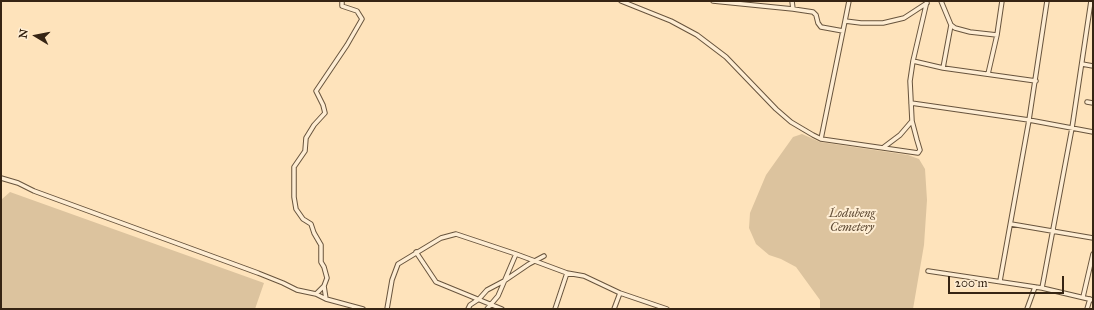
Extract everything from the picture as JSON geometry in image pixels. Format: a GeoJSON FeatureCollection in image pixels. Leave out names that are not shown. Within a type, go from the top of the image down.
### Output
{"type":"FeatureCollection","features":[{"type":"Feature","properties":{"kind":"street"},"geometry":{"type":"LineString","coordinates":[[316,294],[324,286],[327,278],[324,267],[320,262],[321,245],[311,224],[303,220],[296,209],[294,197],[294,167],[305,151],[306,138],[314,125],[325,113],[316,91],[347,45],[362,19],[357,11],[342,6],[342,1]]}},
{"type":"Feature","properties":{"kind":"street"},"geometry":{"type":"LineString","coordinates":[[621,1],[671,21],[697,35],[726,57],[791,122],[821,139],[918,153],[920,150],[912,121],[910,81],[913,61],[927,2]]}},
{"type":"Feature","properties":{"kind":"street"},"geometry":{"type":"LineString","coordinates":[[713,1],[793,8],[814,13],[821,27],[843,31]]}},
{"type":"Feature","properties":{"kind":"street"},"geometry":{"type":"LineString","coordinates":[[792,1],[793,8]]}},
{"type":"Feature","properties":{"kind":"street"},"geometry":{"type":"LineString","coordinates":[[821,139],[849,1]]}},
{"type":"Feature","properties":{"kind":"street"},"geometry":{"type":"LineString","coordinates":[[941,1],[951,25],[943,68]]}},
{"type":"Feature","properties":{"kind":"street"},"geometry":{"type":"LineString","coordinates":[[988,74],[997,35],[1002,1]]}},
{"type":"Feature","properties":{"kind":"street"},"geometry":{"type":"LineString","coordinates":[[1000,281],[1036,81],[1047,1]]}},
{"type":"Feature","properties":{"kind":"street"},"geometry":{"type":"LineString","coordinates":[[1042,288],[1072,128],[1090,1]]}},
{"type":"Feature","properties":{"kind":"street"},"geometry":{"type":"LineString","coordinates":[[845,21],[872,24],[883,23],[904,18],[927,2]]}},
{"type":"Feature","properties":{"kind":"street"},"geometry":{"type":"LineString","coordinates":[[951,25],[960,30],[997,35]]}},
{"type":"Feature","properties":{"kind":"street"},"geometry":{"type":"LineString","coordinates":[[913,61],[943,68],[1036,81]]}},
{"type":"Feature","properties":{"kind":"street"},"geometry":{"type":"LineString","coordinates":[[1082,64],[1093,66]]}},
{"type":"Feature","properties":{"kind":"street"},"geometry":{"type":"LineString","coordinates":[[1087,102],[1093,103]]}},
{"type":"Feature","properties":{"kind":"street"},"geometry":{"type":"LineString","coordinates":[[911,103],[1029,120],[1093,132]]}},
{"type":"Feature","properties":{"kind":"street"},"geometry":{"type":"LineString","coordinates":[[884,148],[900,135],[912,121]]}},
{"type":"Feature","properties":{"kind":"street"},"geometry":{"type":"LineString","coordinates":[[1,178],[18,183],[34,191],[258,273],[297,290],[316,294],[363,309]]}},
{"type":"Feature","properties":{"kind":"street"},"geometry":{"type":"LineString","coordinates":[[1011,224],[1093,238]]}},
{"type":"Feature","properties":{"kind":"street"},"geometry":{"type":"LineString","coordinates":[[387,309],[392,280],[398,264],[441,238],[456,234],[567,273],[584,276],[620,293],[667,309]]}},
{"type":"Feature","properties":{"kind":"street"},"geometry":{"type":"LineString","coordinates":[[416,252],[436,282],[502,309]]}},
{"type":"Feature","properties":{"kind":"street"},"geometry":{"type":"LineString","coordinates":[[486,309],[498,296],[516,254]]}},
{"type":"Feature","properties":{"kind":"street"},"geometry":{"type":"LineString","coordinates":[[1083,297],[1093,254]]}},
{"type":"Feature","properties":{"kind":"street"},"geometry":{"type":"LineString","coordinates":[[468,309],[470,305],[479,299],[487,290],[544,256]]}},
{"type":"Feature","properties":{"kind":"street"},"geometry":{"type":"LineString","coordinates":[[928,271],[1042,288],[1091,299],[1087,309]]}},
{"type":"Feature","properties":{"kind":"street"},"geometry":{"type":"LineString","coordinates":[[554,309],[567,273]]}},
{"type":"Feature","properties":{"kind":"street"},"geometry":{"type":"LineString","coordinates":[[324,286],[326,298]]}},
{"type":"Feature","properties":{"kind":"street"},"geometry":{"type":"LineString","coordinates":[[1027,309],[1035,287]]}},
{"type":"Feature","properties":{"kind":"street"},"geometry":{"type":"LineString","coordinates":[[614,309],[620,293]]}},
{"type":"Feature","properties":{"kind":"green space","name":"Lodubeng Cemetery"},"geometry":{"type":"Polygon","coordinates":[[[802,134],[820,142],[908,155],[919,159],[925,169],[927,200],[924,245],[913,309],[820,309],[820,300],[796,267],[781,259],[769,255],[756,244],[749,228],[750,213],[766,175],[793,137],[802,134]]]}},
{"type":"Feature","properties":{"kind":"green space"},"geometry":{"type":"Polygon","coordinates":[[[10,192],[264,283],[255,309],[1,309],[1,200],[10,192]]]}}]}
